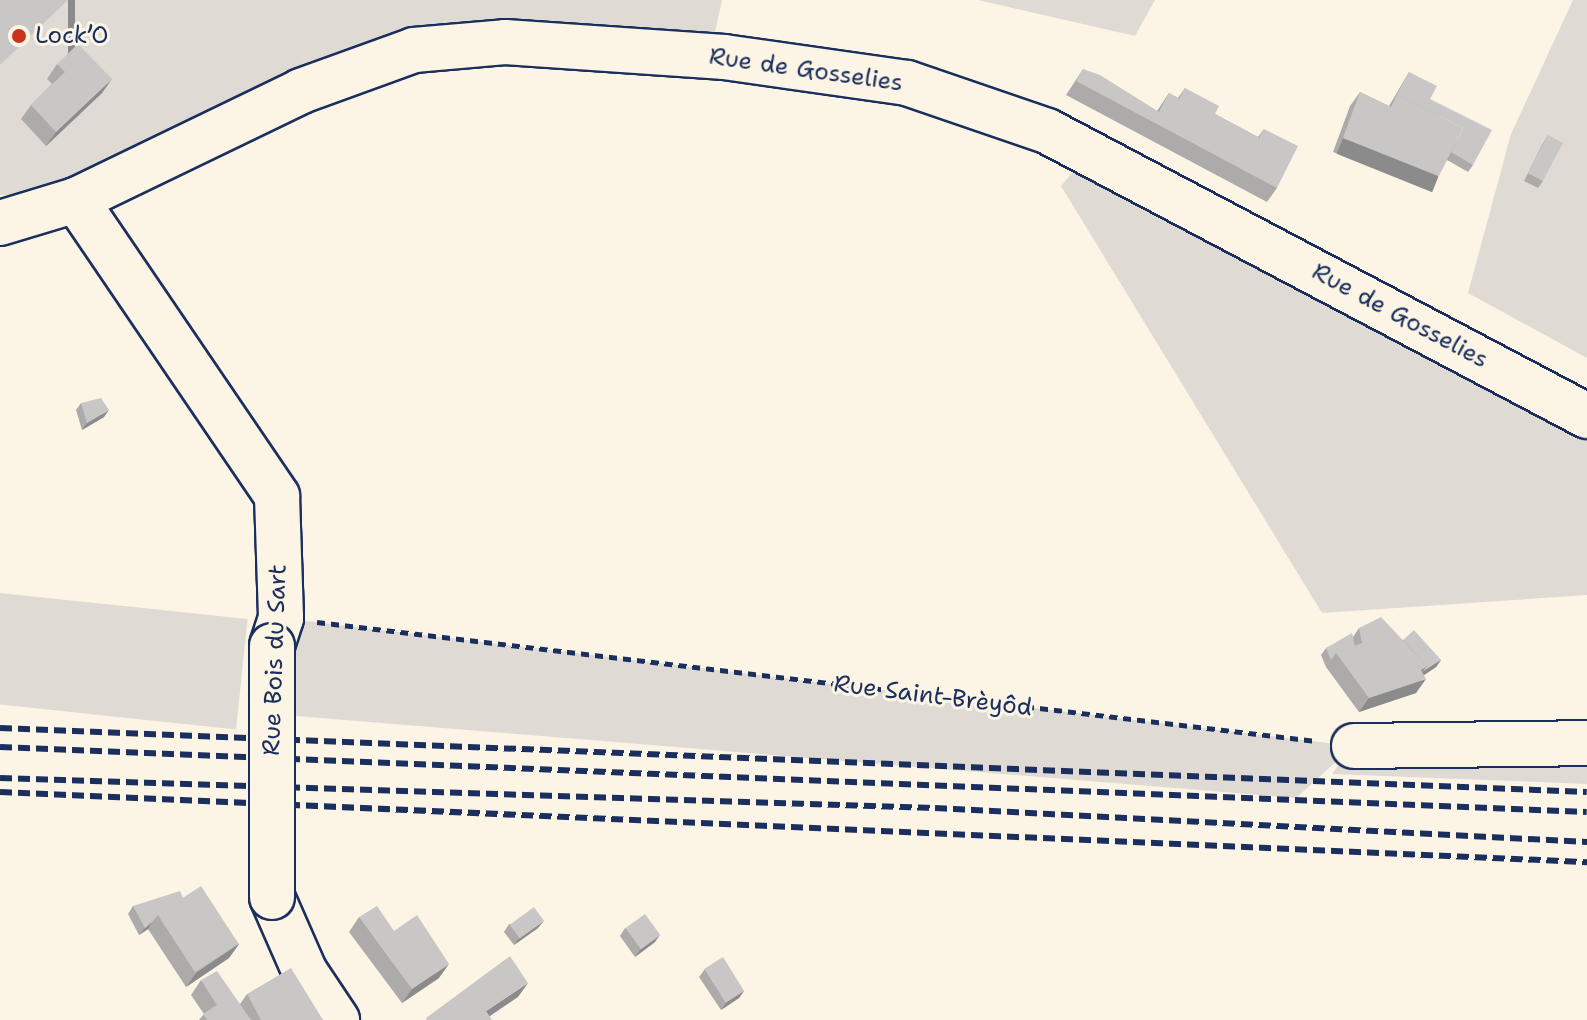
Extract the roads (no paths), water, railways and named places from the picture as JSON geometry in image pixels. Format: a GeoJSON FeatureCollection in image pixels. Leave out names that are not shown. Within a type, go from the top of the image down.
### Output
{"type":"FeatureCollection","features":[{"type":"Feature","properties":{"kind":"street","name":"Rue de Gosselies"},"geometry":{"type":"LineString","coordinates":[[0,223],[76,200],[301,91],[455,43],[724,57],[877,78],[1047,131],[1587,416]]}},
{"type":"Feature","properties":{"kind":"street","name":"Rue Bois du Sart"},"geometry":{"type":"LineString","coordinates":[[76,200],[277,496],[272,897],[305,972],[337,1020]]}},
{"type":"Feature","properties":{"kind":"street"},"geometry":{"type":"LineString","coordinates":[[1354,746],[1587,743]]}},
{"type":"Feature","properties":{"kind":"railway"},"geometry":{"type":"LineString","coordinates":[[0,728],[1587,792]]}},
{"type":"Feature","properties":{"kind":"railway"},"geometry":{"type":"LineString","coordinates":[[0,747],[1587,812]]}},
{"type":"Feature","properties":{"kind":"railway"},"geometry":{"type":"LineString","coordinates":[[0,778],[935,808],[1587,842]]}},
{"type":"Feature","properties":{"kind":"railway"},"geometry":{"type":"LineString","coordinates":[[0,792],[1587,862]]}},
{"type":"Feature","properties":{"kind":"place","name":"Lock’O"},"geometry":{"type":"Point","coordinates":[19,36]}}]}
